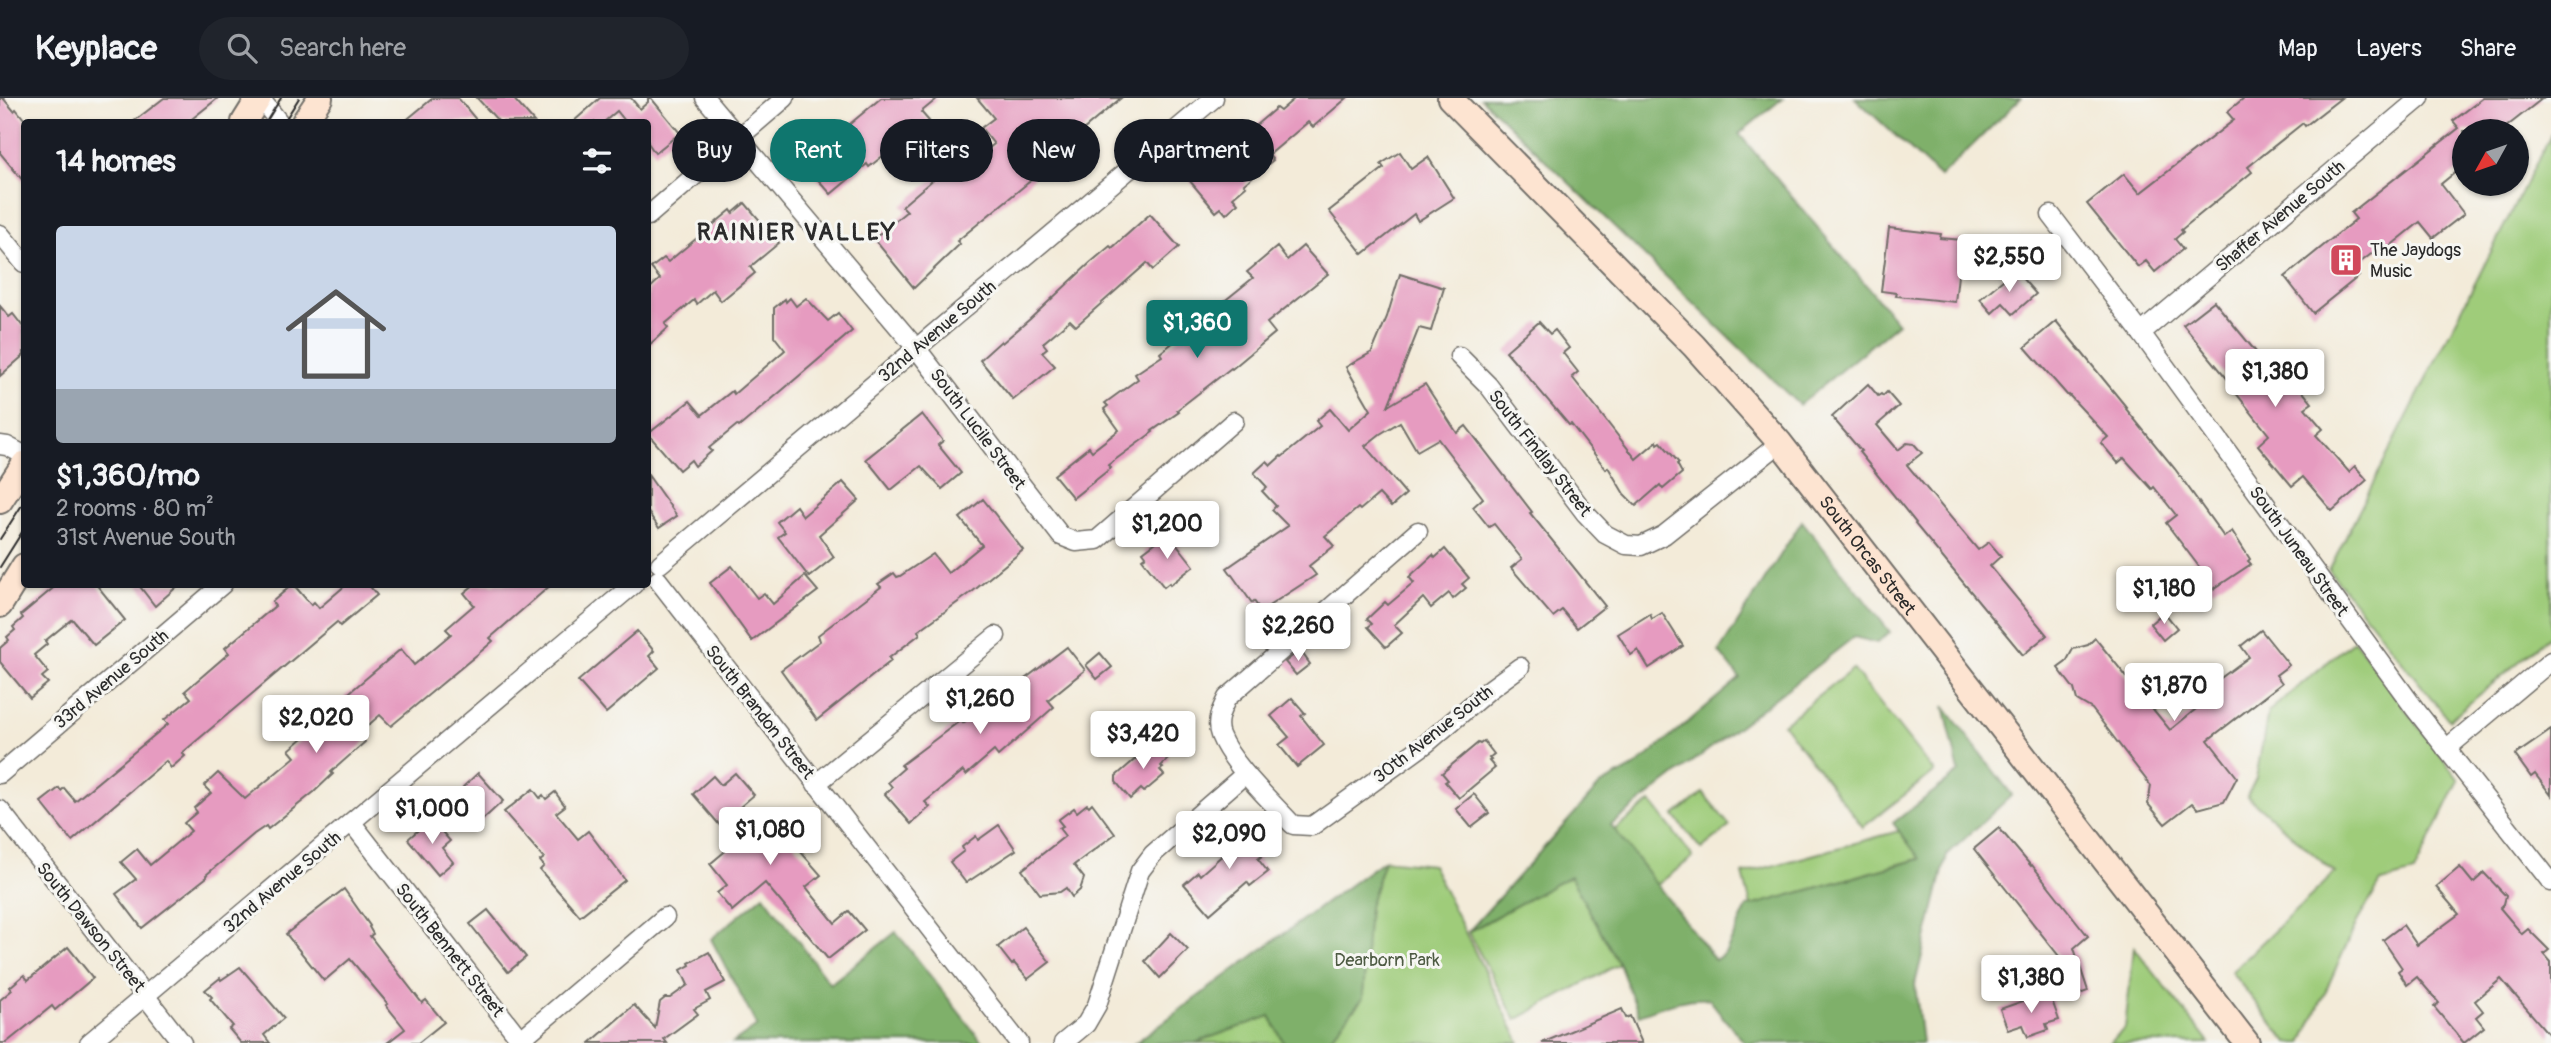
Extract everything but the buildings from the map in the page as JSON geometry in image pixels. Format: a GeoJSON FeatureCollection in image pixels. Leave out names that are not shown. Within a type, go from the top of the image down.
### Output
{"type":"FeatureCollection","features":[{"type":"Feature","properties":{"kind":"street"},"geometry":{"type":"LineString","coordinates":[[245,119],[260,98],[277,119]]}},
{"type":"Feature","properties":{"kind":"street"},"geometry":{"type":"LineString","coordinates":[[306,119],[320,98]]}},
{"type":"Feature","properties":{"kind":"street","name":"South Lucile Street"},"geometry":{"type":"LineString","coordinates":[[705,98],[722,119]]}},
{"type":"Feature","properties":{"kind":"street"},"geometry":{"type":"LineString","coordinates":[[756,123],[785,98]]}},
{"type":"Feature","properties":{"kind":"street","name":"32nd Avenue South"},"geometry":{"type":"LineString","coordinates":[[653,572],[1214,98]]}},
{"type":"Feature","properties":{"kind":"street","name":"South Orcas Street"},"geometry":{"type":"LineString","coordinates":[[1450,98],[1694,346],[1780,443],[2247,1043]]}},
{"type":"Feature","properties":{"kind":"street","name":"Shaffer Avenue South"},"geometry":{"type":"LineString","coordinates":[[2141,333],[2420,98]]}},
{"type":"Feature","properties":{"kind":"street","name":"South Lucile Street"},"geometry":{"type":"LineString","coordinates":[[756,159],[917,349],[1061,536],[1076,542],[1097,540],[1234,421]]}},
{"type":"Feature","properties":{"kind":"street"},"geometry":{"type":"LineString","coordinates":[[651,213],[687,182]]}},
{"type":"Feature","properties":{"kind":"street","name":"South Juneau Street"},"geometry":{"type":"LineString","coordinates":[[2051,215],[2141,333],[2446,749],[2551,883]]}},
{"type":"Feature","properties":{"kind":"street"},"geometry":{"type":"LineString","coordinates":[[0,234],[21,259]]}},
{"type":"Feature","properties":{"kind":"street","name":"South Findlay Street"},"geometry":{"type":"LineString","coordinates":[[1459,356],[1489,385],[1585,513],[1605,534],[1626,545],[1641,546],[1664,535],[1780,443]]}},
{"type":"Feature","properties":{"kind":"street"},"geometry":{"type":"LineString","coordinates":[[0,445],[21,453]]}},
{"type":"Feature","properties":{"kind":"street"},"geometry":{"type":"LineString","coordinates":[[0,501],[21,469]]}},
{"type":"Feature","properties":{"kind":"street"},"geometry":{"type":"LineString","coordinates":[[1063,1043],[1086,1024],[1097,1005],[1140,871],[1153,854],[1245,774],[1219,734],[1219,715],[1227,698],[1418,531]]}},
{"type":"Feature","properties":{"kind":"street"},"geometry":{"type":"LineString","coordinates":[[0,605],[21,571]]}},
{"type":"Feature","properties":{"kind":"street","name":"South Brandon Street"},"geometry":{"type":"LineString","coordinates":[[653,572],[1019,1043]]}},
{"type":"Feature","properties":{"kind":"street","name":"33rd Avenue South"},"geometry":{"type":"LineString","coordinates":[[0,774],[218,588]]}},
{"type":"Feature","properties":{"kind":"street","name":"32nd Avenue South"},"geometry":{"type":"LineString","coordinates":[[89,1043],[629,588]]}},
{"type":"Feature","properties":{"kind":"street"},"geometry":{"type":"LineString","coordinates":[[816,784],[996,636]]}},
{"type":"Feature","properties":{"kind":"street"},"geometry":{"type":"LineString","coordinates":[[2446,749],[2551,661]]}},
{"type":"Feature","properties":{"kind":"street","name":"30th Avenue South"},"geometry":{"type":"LineString","coordinates":[[1245,774],[1293,825],[1312,826],[1427,743],[1520,667]]}},
{"type":"Feature","properties":{"kind":"street","name":"South Dawson Street"},"geometry":{"type":"LineString","coordinates":[[0,810],[182,1043]]}},
{"type":"Feature","properties":{"kind":"street","name":"South Bennett Street"},"geometry":{"type":"LineString","coordinates":[[352,823],[522,1041]]}},
{"type":"Feature","properties":{"kind":"street"},"geometry":{"type":"LineString","coordinates":[[522,1041],[665,917]]}},
{"type":"Feature","properties":{"kind":"green space"},"geometry":{"type":"Polygon","coordinates":[[[1481,98],[1783,98],[1739,134],[1898,323],[1799,405],[1481,98]]]}},
{"type":"Feature","properties":{"kind":"green space"},"geometry":{"type":"Polygon","coordinates":[[[1855,98],[2021,98],[1940,177],[1855,98]]]}},
{"type":"Feature","properties":{"kind":"green space"},"geometry":{"type":"Polygon","coordinates":[[[2551,134],[2551,635],[2449,720],[2329,570],[2519,196],[2529,196],[2529,177],[2551,134]]]}},
{"type":"Feature","properties":{"kind":"green space"},"geometry":{"type":"Polygon","coordinates":[[[1802,521],[1890,632],[1877,643],[1854,637],[1611,825],[1715,960],[1726,952],[1747,907],[1920,859],[1893,823],[1959,772],[1944,706],[2012,795],[1947,855],[1915,984],[1922,1043],[1745,1043],[1710,999],[1682,1001],[1639,1015],[1619,964],[1570,876],[1468,932],[1600,785],[1636,766],[1740,678],[1719,652],[1802,521]]]}},
{"type":"Feature","properties":{"kind":"green space"},"geometry":{"type":"Polygon","coordinates":[[[2354,640],[2459,780],[2414,873],[2381,882],[2357,922],[2302,1043],[2288,1043],[2231,972],[2335,873],[2247,796],[2256,778],[2268,712],[2354,640]]]}},
{"type":"Feature","properties":{"kind":"green space"},"geometry":{"type":"Polygon","coordinates":[[[1853,669],[1934,772],[1863,827],[1783,724],[1853,669]]]}},
{"type":"Feature","properties":{"kind":"green space"},"geometry":{"type":"Polygon","coordinates":[[[1703,793],[1730,826],[1701,849],[1674,816],[1703,793]]]}},
{"type":"Feature","properties":{"kind":"green space"},"geometry":{"type":"Polygon","coordinates":[[[1651,802],[1693,857],[1657,885],[1614,830],[1651,802]]]}},
{"type":"Feature","properties":{"kind":"green space"},"geometry":{"type":"Polygon","coordinates":[[[1899,831],[1921,858],[1751,906],[1743,874],[1899,831]]]}},
{"type":"Feature","properties":{"kind":"green space","name":"Dearborn Park"},"geometry":{"type":"Polygon","coordinates":[[[1384,860],[1432,865],[1520,1043],[1135,1043],[1384,860]]]}},
{"type":"Feature","properties":{"kind":"green space"},"geometry":{"type":"Polygon","coordinates":[[[1384,860],[1369,907],[1363,998],[1326,1043],[1284,1043],[1270,1016],[1195,1043],[1135,1043],[1384,860]]]}},
{"type":"Feature","properties":{"kind":"green space"},"geometry":{"type":"Polygon","coordinates":[[[1570,876],[1619,964],[1516,1020],[1468,932],[1570,876]]]}},
{"type":"Feature","properties":{"kind":"green space"},"geometry":{"type":"Polygon","coordinates":[[[764,895],[830,984],[896,932],[983,1043],[733,1043],[757,1026],[711,939],[764,895]]]}},
{"type":"Feature","properties":{"kind":"green space"},"geometry":{"type":"Polygon","coordinates":[[[2134,947],[2209,1043],[2109,1043],[2125,1028],[2134,947]]]}},
{"type":"Feature","properties":{"kind":"tram line"},"geometry":{"type":"LineString","coordinates":[[268,119],[281,98]]}},
{"type":"Feature","properties":{"kind":"tram line"},"geometry":{"type":"LineString","coordinates":[[286,119],[299,98]]}},
{"type":"Feature","properties":{"kind":"tram line"},"geometry":{"type":"LineString","coordinates":[[0,539],[21,507]]}},
{"type":"Feature","properties":{"kind":"tram line"},"geometry":{"type":"LineString","coordinates":[[0,567],[21,534]]}},
{"type":"Feature","properties":{"kind":"place","name":"The Jaydogs Music"},"geometry":{"type":"Point","coordinates":[2346,260]}},
{"type":"Feature","properties":{"kind":"district","name":"RAINIER VALLEY"},"geometry":{"type":"Point","coordinates":[797,232]}}]}
